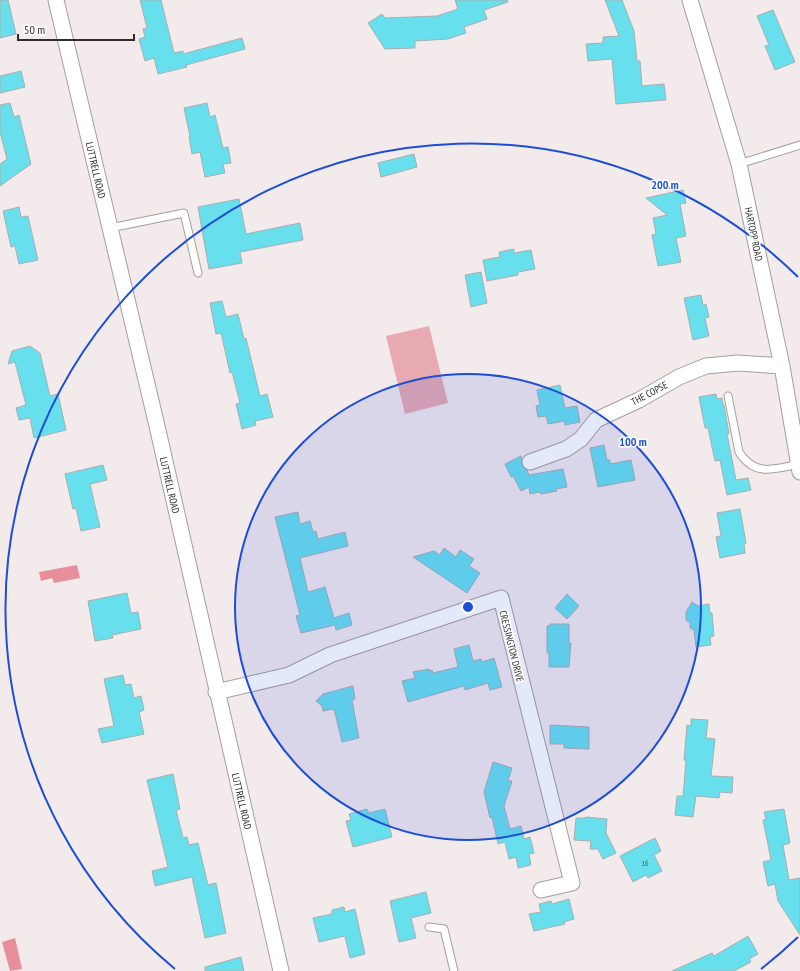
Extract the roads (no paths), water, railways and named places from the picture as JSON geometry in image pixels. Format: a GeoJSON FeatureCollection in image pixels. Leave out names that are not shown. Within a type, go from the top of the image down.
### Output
{"type":"FeatureCollection","features":[{"type":"Feature","properties":{"kind":"street","name":"LUTTRELL ROAD"},"geometry":{"type":"LineString","coordinates":[[56,0],[157,426],[216,692],[281,971]]}},
{"type":"Feature","properties":{"kind":"street","name":"HARTOPP ROAD"},"geometry":{"type":"LineString","coordinates":[[696,2],[739,164],[782,366],[799,468]]}},
{"type":"Feature","properties":{"kind":"street","name":"THE COPSE"},"geometry":{"type":"LineString","coordinates":[[530,462],[566,449],[581,439],[596,420],[639,400],[679,377],[706,366],[738,363],[782,366]]}},
{"type":"Feature","properties":{"kind":"street","name":"CRESSINGTON DRIVE"},"geometry":{"type":"LineString","coordinates":[[216,692],[289,675],[330,655],[500,598],[572,883],[541,890]]}},
{"type":"Feature","properties":{"kind":"lane"},"geometry":{"type":"LineString","coordinates":[[739,164],[800,145]]}},
{"type":"Feature","properties":{"kind":"lane"},"geometry":{"type":"LineString","coordinates":[[110,228],[184,213],[198,273]]}},
{"type":"Feature","properties":{"kind":"lane"},"geometry":{"type":"LineString","coordinates":[[728,396],[739,452],[744,460],[757,469],[767,470],[799,468]]}},
{"type":"Feature","properties":{"kind":"lane"},"geometry":{"type":"LineString","coordinates":[[430,927],[444,929],[454,971]]}}]}
